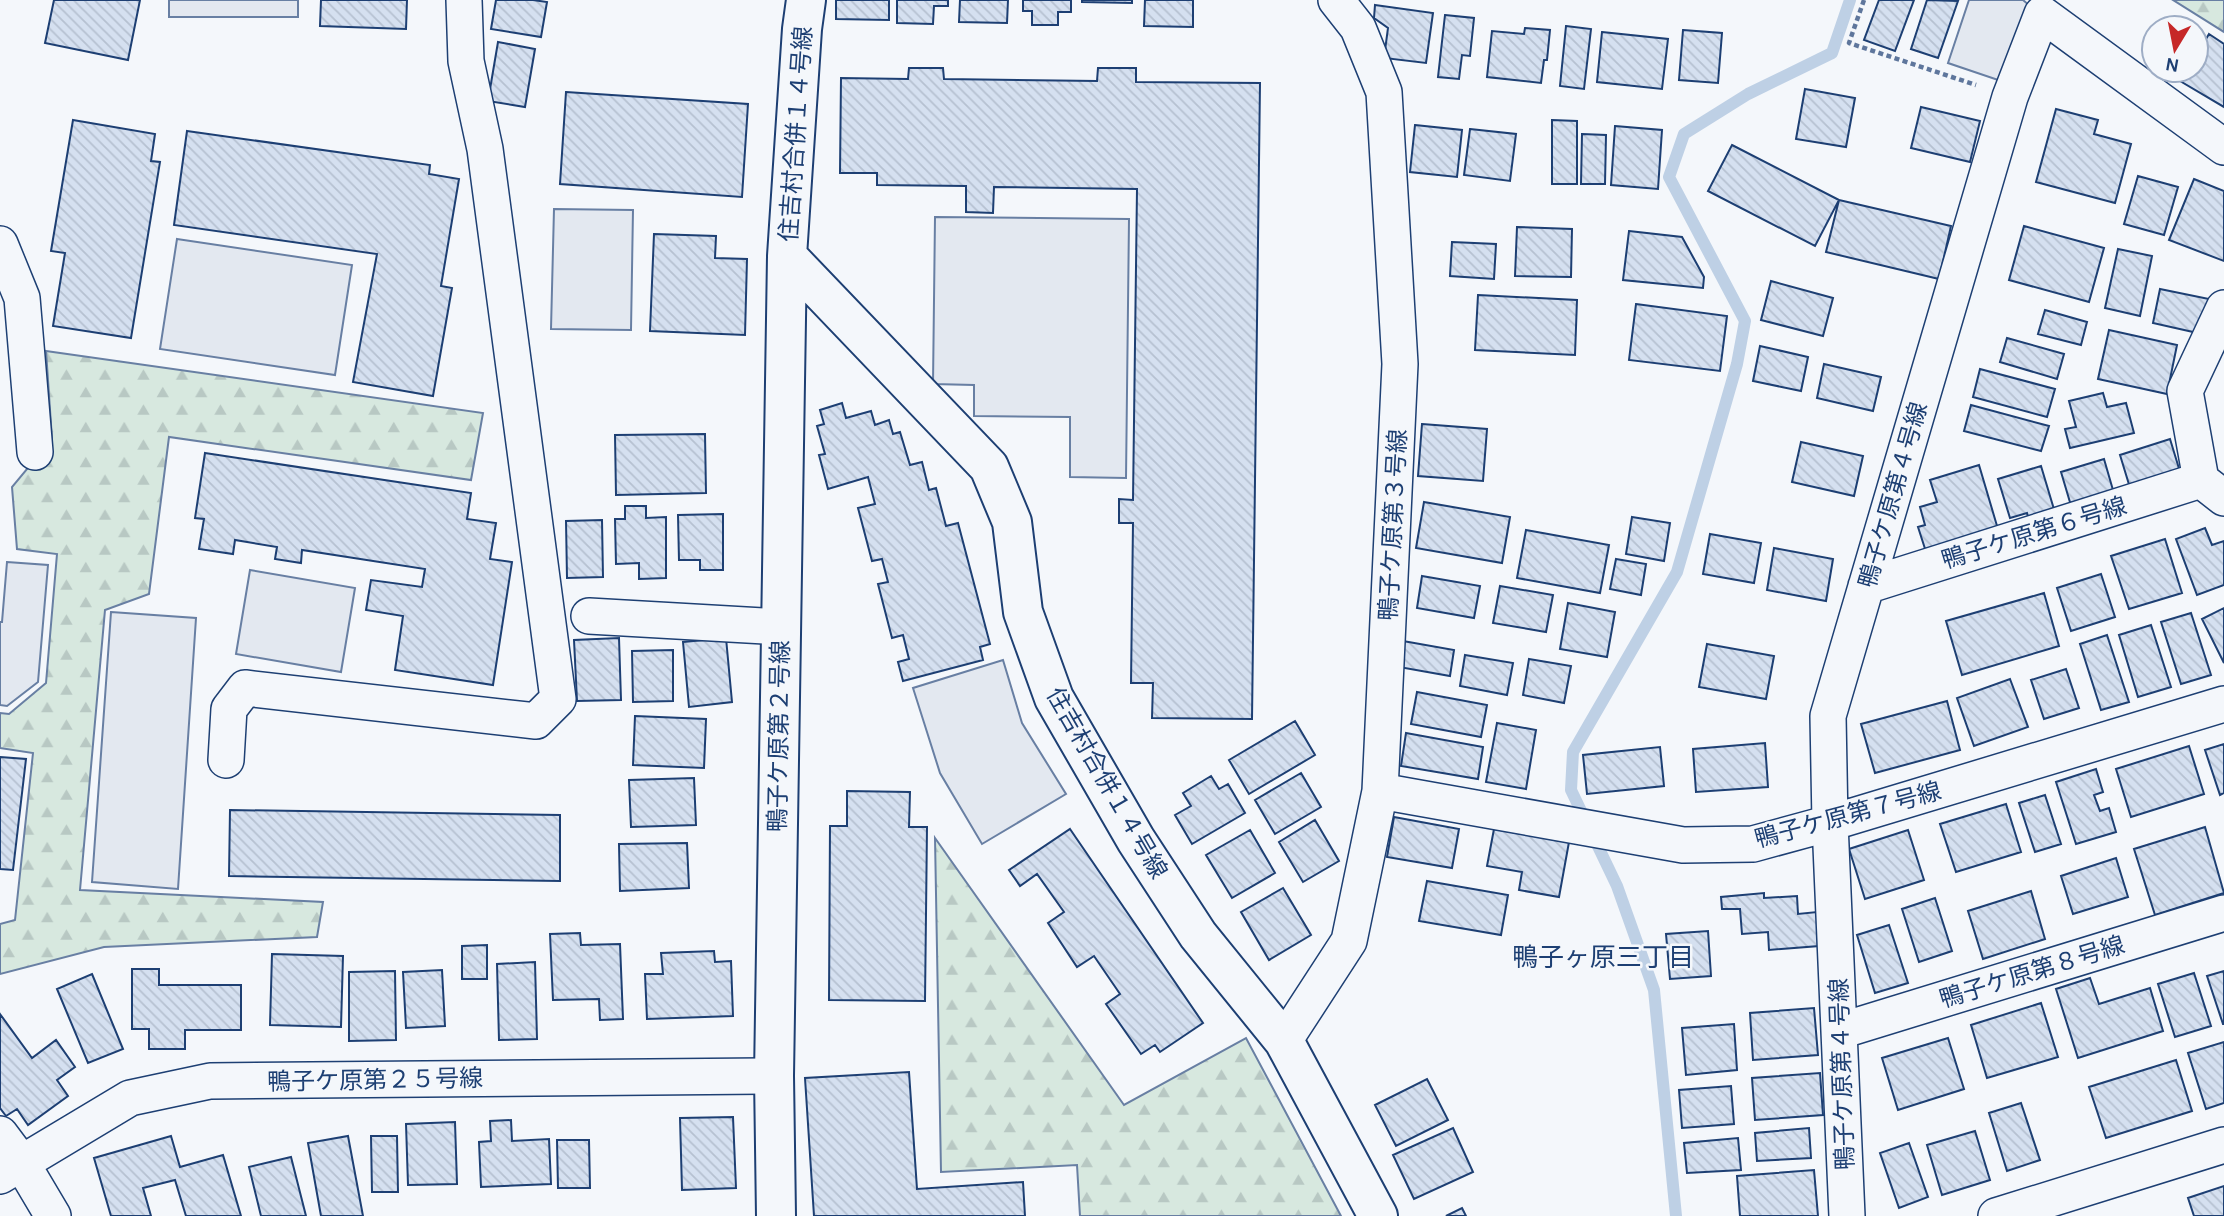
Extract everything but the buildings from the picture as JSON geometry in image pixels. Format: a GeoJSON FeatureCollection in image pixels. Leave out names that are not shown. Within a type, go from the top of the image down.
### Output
{"type":"FeatureCollection","features":[{"type":"Feature","properties":{"kind":"street"},"geometry":{"type":"LineString","coordinates":[[226,760],[229,709],[245,688],[536,720],[558,699],[485,149],[466,61],[464,0]]}},
{"type":"Feature","properties":{"kind":"street","name":"住吉村合併１４号線"},"geometry":{"type":"LineString","coordinates":[[806,0],[787,256],[989,467],[1012,522],[1023,612],[1054,698],[1136,840],[1198,934],[1284,1041],[1378,1216]]}},
{"type":"Feature","properties":{"kind":"street","name":"鴨子ケ原第３号線"},"geometry":{"type":"LineString","coordinates":[[1284,1041],[1349,941],[1380,791],[1401,364],[1384,92],[1358,28],[1336,0]]}},
{"type":"Feature","properties":{"kind":"street","name":"鴨子ケ原第４号線"},"geometry":{"type":"LineString","coordinates":[[1847,1216],[1828,716],[2010,97],[2042,13],[2224,147]]}},
{"type":"Feature","properties":{"kind":"street"},"geometry":{"type":"LineString","coordinates":[[0,244],[22,298],[35,452]]}},
{"type":"Feature","properties":{"kind":"street","name":"鴨子ケ原第２号線"},"geometry":{"type":"LineString","coordinates":[[776,1216],[774,1076],[787,256]]}},
{"type":"Feature","properties":{"kind":"street"},"geometry":{"type":"LineString","coordinates":[[2212,489],[2185,391],[2224,308]]}},
{"type":"Feature","properties":{"kind":"street","name":"鴨子ケ原第６号線"},"geometry":{"type":"LineString","coordinates":[[1866,586],[2212,489]]}},
{"type":"Feature","properties":{"kind":"street"},"geometry":{"type":"LineString","coordinates":[[589,616],[781,627]]}},
{"type":"Feature","properties":{"kind":"street","name":"鴨子ケ原第７号線"},"geometry":{"type":"LineString","coordinates":[[1380,791],[1683,845],[1754,844],[2224,704]]}},
{"type":"Feature","properties":{"kind":"street","name":"鴨子ケ原第８号線"},"geometry":{"type":"LineString","coordinates":[[1840,1031],[2224,913]]}},
{"type":"Feature","properties":{"kind":"street","name":"鴨子ケ原第２５号線"},"geometry":{"type":"LineString","coordinates":[[11,1169],[130,1098],[210,1081],[774,1076]]}},
{"type":"Feature","properties":{"kind":"street"},"geometry":{"type":"LineString","coordinates":[[0,1134],[11,1169],[54,1216]]}},
{"type":"Feature","properties":{"kind":"street"},"geometry":{"type":"LineString","coordinates":[[1996,1216],[2224,1145]]}},
{"type":"Feature","properties":{"kind":"path"},"geometry":{"type":"LineString","coordinates":[[1864,0],[1849,43],[2010,97]]}},
{"type":"Feature","properties":{"kind":"green space"},"geometry":{"type":"Polygon","coordinates":[[[2173,0],[2224,0],[2224,32],[2210,23],[2210,14],[2195,14],[2173,0]]]}},
{"type":"Feature","properties":{"kind":"green space"},"geometry":{"type":"Polygon","coordinates":[[[46,351],[483,413],[471,480],[169,437],[149,594],[105,610],[80,890],[323,902],[317,937],[104,947],[0,974],[0,924],[15,920],[33,753],[0,748],[0,713],[9,714],[46,683],[57,554],[17,549],[12,487],[52,439],[46,351]]]}},
{"type":"Feature","properties":{"kind":"green space"},"geometry":{"type":"Polygon","coordinates":[[[935,838],[1124,1105],[1246,1038],[1341,1216],[1080,1216],[1077,1165],[941,1172],[935,838]]]}},
{"type":"Feature","properties":{"kind":"shaded area"},"geometry":{"type":"Polygon","coordinates":[[[169,0],[298,0],[298,17],[169,17],[169,0]]]}},
{"type":"Feature","properties":{"kind":"shaded area"},"geometry":{"type":"Polygon","coordinates":[[[1969,0],[2023,0],[2030,6],[2004,82],[1948,63],[1969,0]]]}},
{"type":"Feature","properties":{"kind":"shaded area"},"geometry":{"type":"Polygon","coordinates":[[[554,209],[633,210],[631,330],[551,329],[554,209]]]}},
{"type":"Feature","properties":{"kind":"shaded area"},"geometry":{"type":"Polygon","coordinates":[[[935,217],[1129,219],[1126,478],[1070,477],[1070,417],[974,416],[974,385],[933,384],[935,217]]]}},
{"type":"Feature","properties":{"kind":"shaded area"},"geometry":{"type":"Polygon","coordinates":[[[177,239],[352,265],[335,375],[160,349],[177,239]]]}},
{"type":"Feature","properties":{"kind":"shaded area"},"geometry":{"type":"Polygon","coordinates":[[[7,562],[48,565],[38,682],[7,706],[0,705],[0,622],[7,562]]]}},
{"type":"Feature","properties":{"kind":"shaded area"},"geometry":{"type":"Polygon","coordinates":[[[250,570],[355,588],[341,672],[236,654],[250,570]]]}},
{"type":"Feature","properties":{"kind":"shaded area"},"geometry":{"type":"Polygon","coordinates":[[[111,612],[196,618],[178,889],[92,882],[111,612]]]}},
{"type":"Feature","properties":{"kind":"shaded area"},"geometry":{"type":"Polygon","coordinates":[[[1003,660],[1022,723],[1066,794],[982,844],[940,773],[913,688],[1003,660]]]}},
{"type":"Feature","properties":{"kind":"waterway"},"geometry":{"type":"LineString","coordinates":[[1676,1216],[1654,990],[1617,886],[1571,790],[1573,752],[1677,572],[1737,364],[1745,321],[1669,177],[1684,134],[1748,94],[1832,53],[1850,0]]}},
{"type":"Feature","properties":{"kind":"district","name":"鴨子ヶ原三丁目"},"geometry":{"type":"Point","coordinates":[1603,957]}}]}
